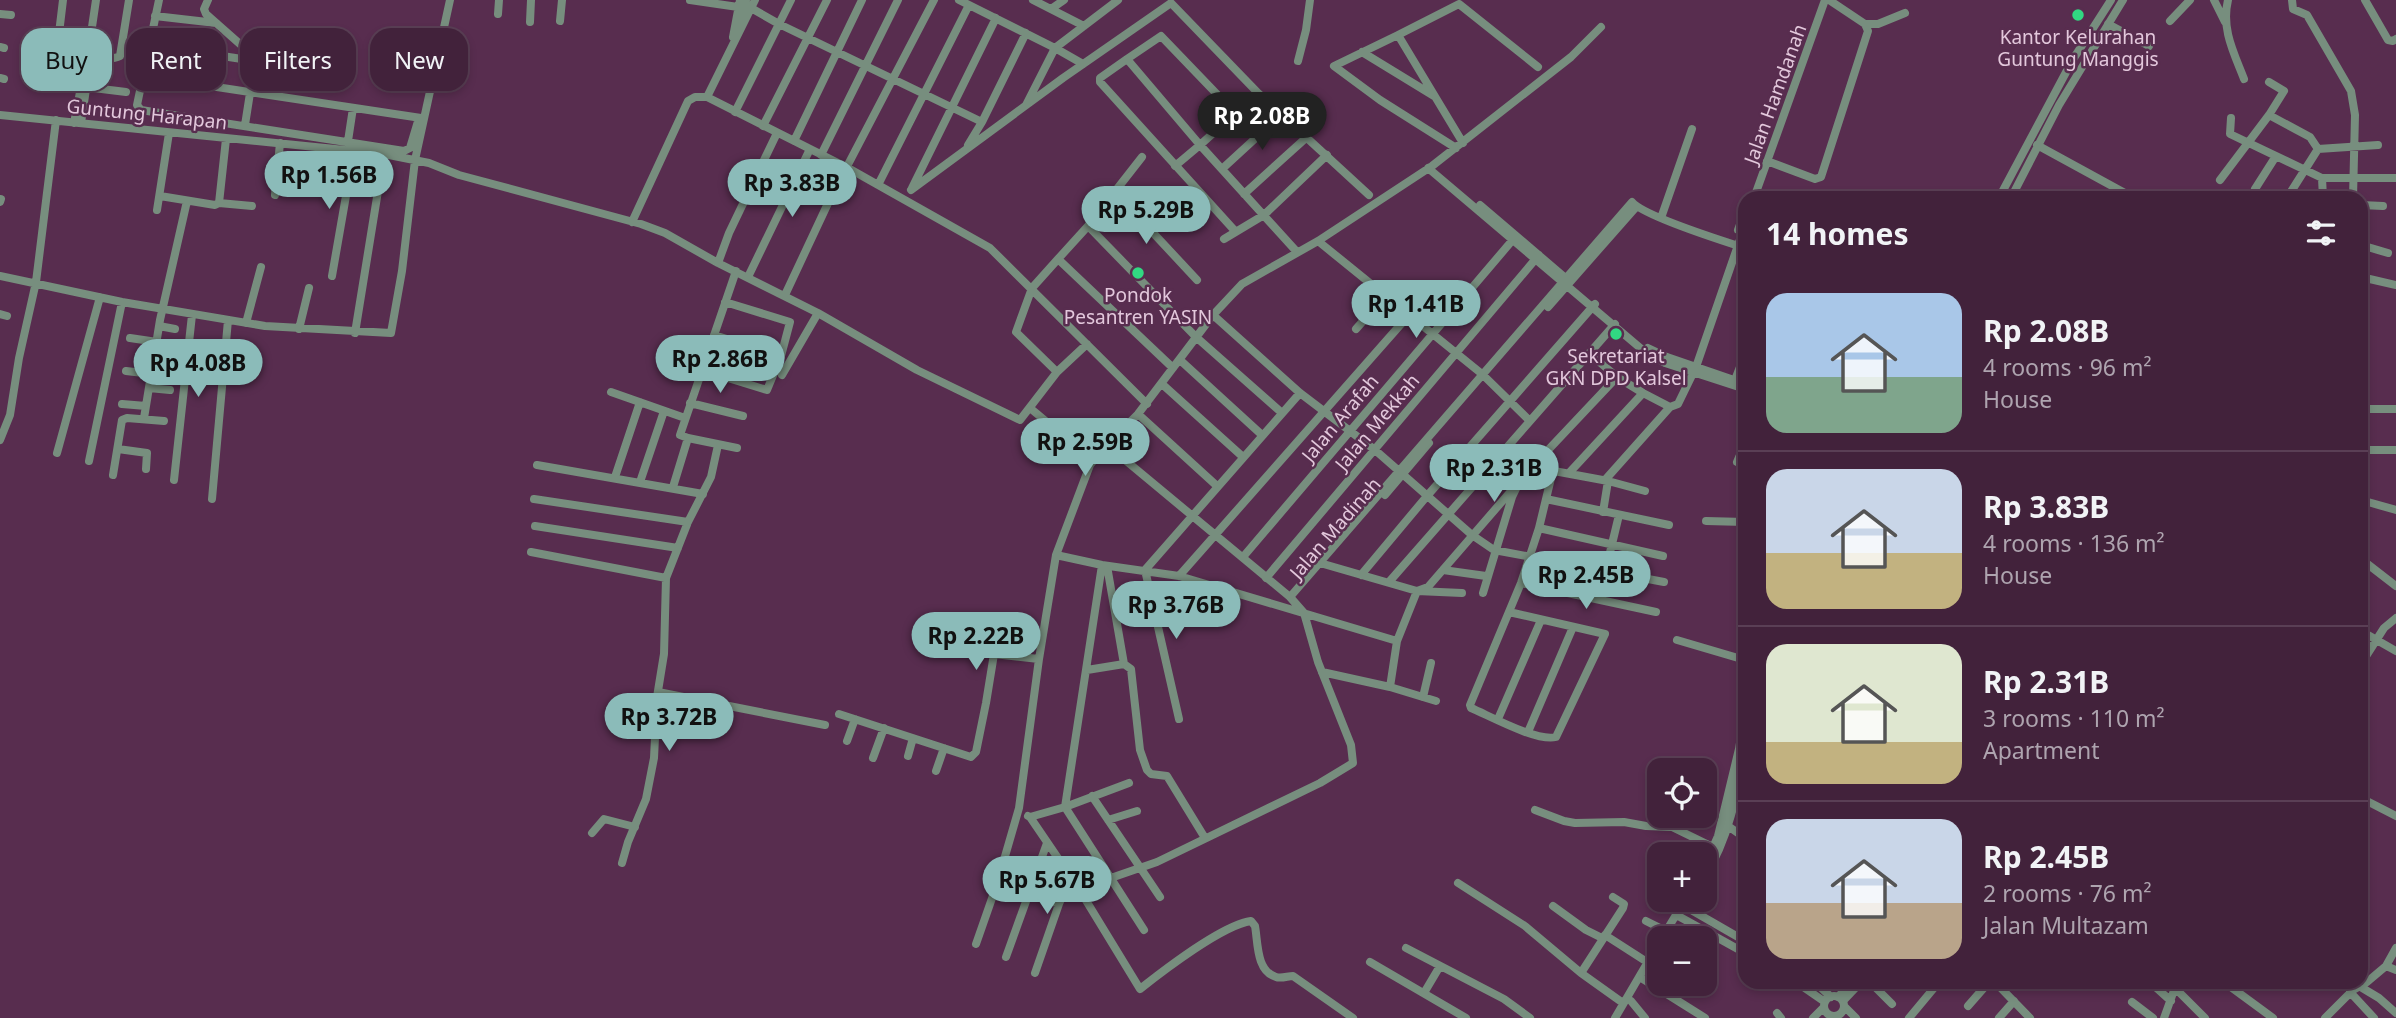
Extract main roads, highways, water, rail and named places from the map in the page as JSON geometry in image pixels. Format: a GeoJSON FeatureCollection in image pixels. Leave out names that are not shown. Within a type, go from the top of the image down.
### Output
{"type":"FeatureCollection","features":[{"type":"Feature","properties":{"kind":"place","name":"Kantor Kelurahan Guntung Manggis"},"geometry":{"type":"Point","coordinates":[2078,15]}},
{"type":"Feature","properties":{"kind":"place","name":"Pondok Pesantren YASIN"},"geometry":{"type":"Point","coordinates":[1138,273]}},
{"type":"Feature","properties":{"kind":"place","name":"Sekretariat GKN DPD Kalsel"},"geometry":{"type":"Point","coordinates":[1616,334]}}]}
